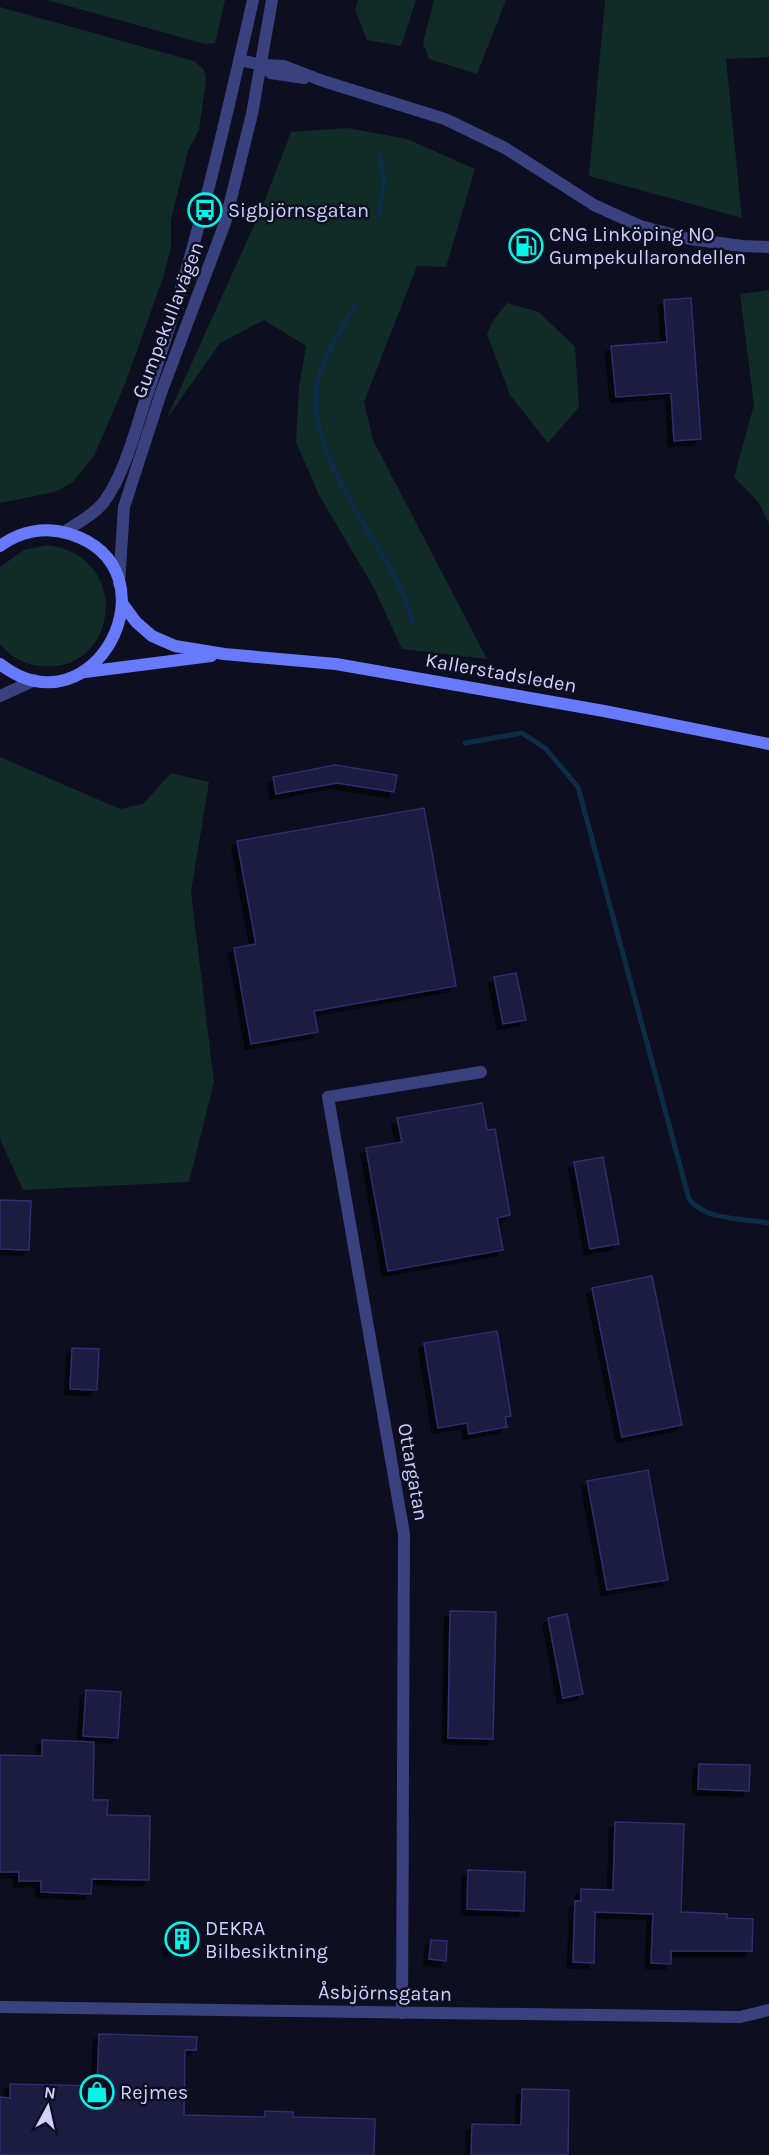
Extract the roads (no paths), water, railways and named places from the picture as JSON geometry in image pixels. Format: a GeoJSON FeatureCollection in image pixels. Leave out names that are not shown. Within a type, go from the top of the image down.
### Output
{"type":"FeatureCollection","features":[{"type":"Feature","properties":{"kind":"main road"},"geometry":{"type":"LineString","coordinates":[[0,541],[40,530],[64,532],[76,536],[98,550],[107,560],[119,584],[122,603],[120,624],[111,644],[98,660],[81,672]]}},
{"type":"Feature","properties":{"kind":"main road"},"geometry":{"type":"LineString","coordinates":[[0,546],[17,536]]}},
{"type":"Feature","properties":{"kind":"main road","name":"Kallerstadsleden"},"geometry":{"type":"LineString","coordinates":[[122,603],[136,622],[152,636],[176,646],[224,654],[336,664],[604,711],[769,744]]}},
{"type":"Feature","properties":{"kind":"main road","name":"Kallerstadsleden"},"geometry":{"type":"LineString","coordinates":[[34,680],[58,680],[81,672],[224,654]]}},
{"type":"Feature","properties":{"kind":"main road"},"geometry":{"type":"LineString","coordinates":[[0,664],[15,674],[34,680]]}},
{"type":"Feature","properties":{"kind":"street","name":"Gumpekullavägen"},"geometry":{"type":"LineString","coordinates":[[64,532],[99,506],[120,470],[175,314],[205,210],[253,0]]}},
{"type":"Feature","properties":{"kind":"street","name":"Gumpekullavägen"},"geometry":{"type":"LineString","coordinates":[[119,584],[124,507],[161,393],[225,223],[240,171],[262,66],[272,0]]}},
{"type":"Feature","properties":{"kind":"street"},"geometry":{"type":"LineString","coordinates":[[240,60],[262,66],[284,66],[323,81],[402,104],[482,135],[594,205],[640,226],[690,239],[769,247]]}},
{"type":"Feature","properties":{"kind":"street"},"geometry":{"type":"LineString","coordinates":[[0,696],[34,680]]}},
{"type":"Feature","properties":{"kind":"street","name":"Ottargatan"},"geometry":{"type":"LineString","coordinates":[[402,2013],[404,1534],[328,1097],[481,1072]]}},
{"type":"Feature","properties":{"kind":"street","name":"Åsbjörnsgatan"},"geometry":{"type":"LineString","coordinates":[[0,2007],[740,2017],[769,2010]]}},
{"type":"Feature","properties":{"kind":"waterway"},"geometry":{"type":"LineString","coordinates":[[379,217],[384,180],[380,155]]}},
{"type":"Feature","properties":{"kind":"waterway"},"geometry":{"type":"LineString","coordinates":[[355,306],[329,351],[321,370],[316,407],[321,434],[331,462],[344,490],[391,570],[403,594],[413,624]]}},
{"type":"Feature","properties":{"kind":"waterway"},"geometry":{"type":"LineString","coordinates":[[465,743],[522,733],[545,748],[578,787],[689,1199],[704,1211],[715,1215],[769,1223]]}},
{"type":"Feature","properties":{"kind":"place","name":"Sigbjörnsgatan"},"geometry":{"type":"Point","coordinates":[205,210]}},
{"type":"Feature","properties":{"kind":"place","name":"CNG Linköping NO Gumpekullarondellen"},"geometry":{"type":"Point","coordinates":[526,246]}},
{"type":"Feature","properties":{"kind":"place","name":"DEKRA Bilbesiktning"},"geometry":{"type":"Point","coordinates":[182,1939]}},
{"type":"Feature","properties":{"kind":"place","name":"Rejmes"},"geometry":{"type":"Point","coordinates":[97,2092]}}]}
